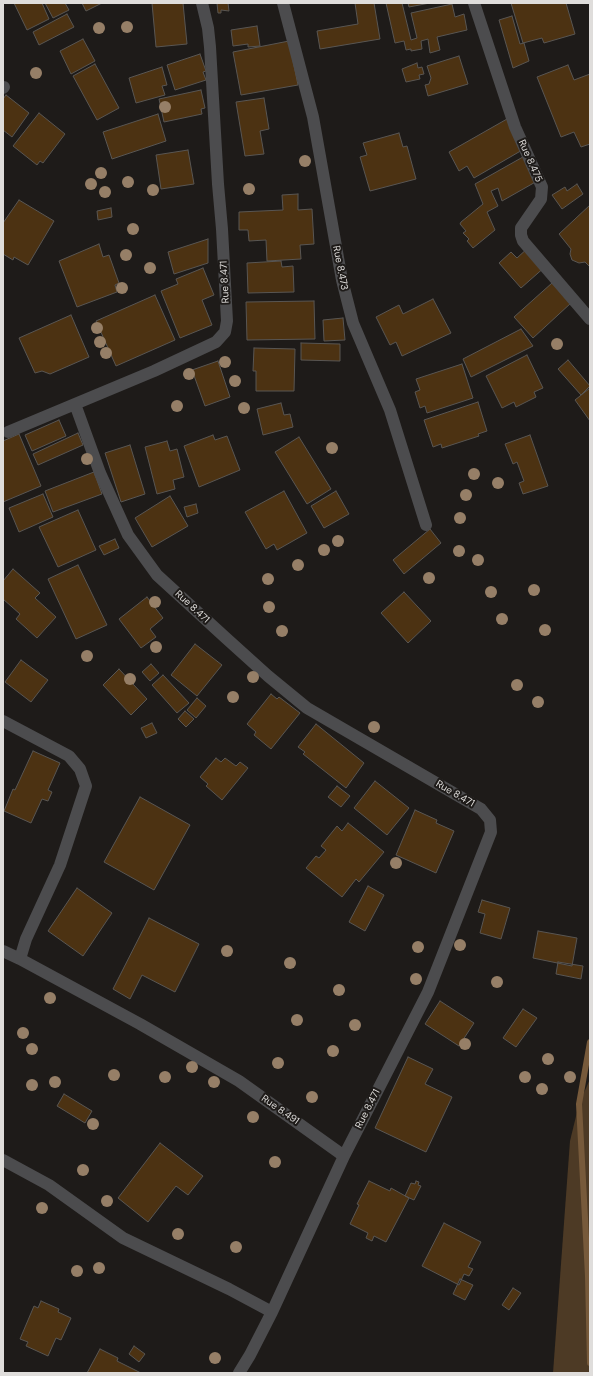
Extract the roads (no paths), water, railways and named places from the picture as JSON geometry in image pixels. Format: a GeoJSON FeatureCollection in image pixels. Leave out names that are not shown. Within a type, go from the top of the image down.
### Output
{"type":"FeatureCollection","features":[{"type":"Feature","properties":{"kind":"street","name":"Rue 8.471"},"geometry":{"type":"LineString","coordinates":[[202,3],[208,28],[210,47],[227,321],[225,332],[216,342],[154,371],[75,404],[100,473],[128,535],[158,575],[268,676],[307,708],[481,809],[490,820],[491,832],[428,992],[344,1156]]}},
{"type":"Feature","properties":{"kind":"street","name":"Rue 8.473"},"geometry":{"type":"LineString","coordinates":[[283,3],[313,117],[342,280],[353,323],[390,410],[426,525]]}},
{"type":"Feature","properties":{"kind":"street","name":"Rue 8.475"},"geometry":{"type":"LineString","coordinates":[[474,3],[515,127],[542,187],[542,199],[521,228],[523,241],[590,319]]}},
{"type":"Feature","properties":{"kind":"street"},"geometry":{"type":"LineString","coordinates":[[8,432],[75,404]]}},
{"type":"Feature","properties":{"kind":"street"},"geometry":{"type":"LineString","coordinates":[[3,722],[69,756],[80,769],[86,786],[60,865],[26,939],[20,959]]}},
{"type":"Feature","properties":{"kind":"street","name":"Rue 8.491"},"geometry":{"type":"LineString","coordinates":[[3,951],[140,1024],[239,1080],[344,1156]]}},
{"type":"Feature","properties":{"kind":"street"},"geometry":{"type":"LineString","coordinates":[[239,1373],[272,1312],[344,1156]]}},
{"type":"Feature","properties":{"kind":"street"},"geometry":{"type":"LineString","coordinates":[[3,1160],[49,1185],[123,1238],[229,1289],[272,1312]]}},
{"type":"Feature","properties":{"kind":"waterway"},"geometry":{"type":"LineString","coordinates":[[590,1042],[579,1104],[588,1276],[590,1363]]}}]}
